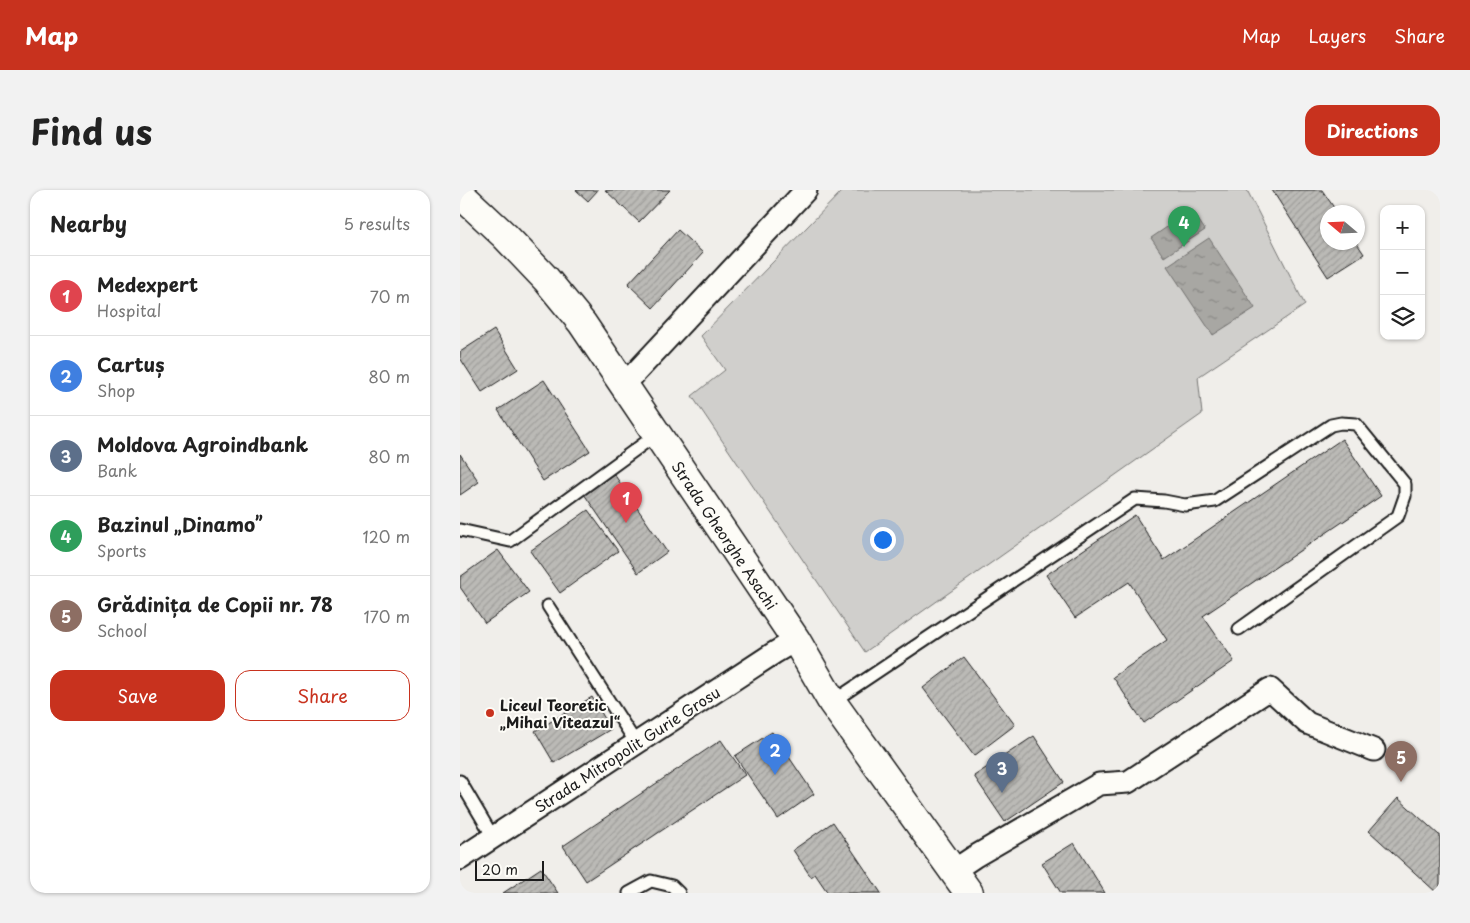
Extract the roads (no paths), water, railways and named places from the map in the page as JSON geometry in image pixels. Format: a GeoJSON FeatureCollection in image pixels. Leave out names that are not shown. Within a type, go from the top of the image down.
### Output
{"type":"FeatureCollection","features":[{"type":"Feature","properties":{"kind":"main road","name":"Strada Gheorghe Asachi"},"geometry":{"type":"LineString","coordinates":[[460,194],[505,236],[546,279],[582,323],[796,640],[832,702],[960,885]]}},
{"type":"Feature","properties":{"kind":"street"},"geometry":{"type":"LineString","coordinates":[[624,384],[806,190]]}},
{"type":"Feature","properties":{"kind":"street","name":"Strada Mitropolit Gurie Grosu"},"geometry":{"type":"LineString","coordinates":[[460,859],[774,652],[796,640]]}},
{"type":"Feature","properties":{"kind":"street"},"geometry":{"type":"LineString","coordinates":[[960,885],[974,857],[1099,784],[1128,782],[1270,689],[1307,723],[1374,750]]}},
{"type":"Feature","properties":{"kind":"lane"},"geometry":{"type":"LineString","coordinates":[[832,702],[1135,499],[1185,505],[1215,501],[1331,425],[1341,423],[1356,424],[1405,484],[1405,496],[1398,516],[1239,629]]}},
{"type":"Feature","properties":{"kind":"lane"},"geometry":{"type":"LineString","coordinates":[[460,530],[510,541],[657,434]]}},
{"type":"Feature","properties":{"kind":"lane"},"geometry":{"type":"LineString","coordinates":[[548,606],[636,743]]}},
{"type":"Feature","properties":{"kind":"lane"},"geometry":{"type":"LineString","coordinates":[[460,781],[493,837]]}},
{"type":"Feature","properties":{"kind":"lane"},"geometry":{"type":"LineString","coordinates":[[629,893],[651,881],[672,886],[678,893]]}},
{"type":"Feature","properties":{"kind":"water"},"geometry":{"type":"Polygon","coordinates":[[[1192,210],[1205,230],[1164,257],[1151,238],[1192,210]]]}},
{"type":"Feature","properties":{"kind":"water"},"geometry":{"type":"Polygon","coordinates":[[[1209,238],[1255,308],[1213,335],[1167,266],[1209,238]]]}},
{"type":"Feature","properties":{"kind":"place","name":"Bazinul „Dinamo”"},"geometry":{"type":"Point","coordinates":[1184,247]}},
{"type":"Feature","properties":{"kind":"place","name":"Medexpert"},"geometry":{"type":"Point","coordinates":[626,523]}},
{"type":"Feature","properties":{"kind":"place","name":"Liceul Teoretic „Mihai Viteazul“"},"geometry":{"type":"Point","coordinates":[490,713]}},
{"type":"Feature","properties":{"kind":"place","name":"Cartuș"},"geometry":{"type":"Point","coordinates":[775,775]}},
{"type":"Feature","properties":{"kind":"place","name":"Grădinița de Copii nr. 78"},"geometry":{"type":"Point","coordinates":[1401,782]}},
{"type":"Feature","properties":{"kind":"place","name":"Moldova Agroindbank"},"geometry":{"type":"Point","coordinates":[1002,793]}}]}
